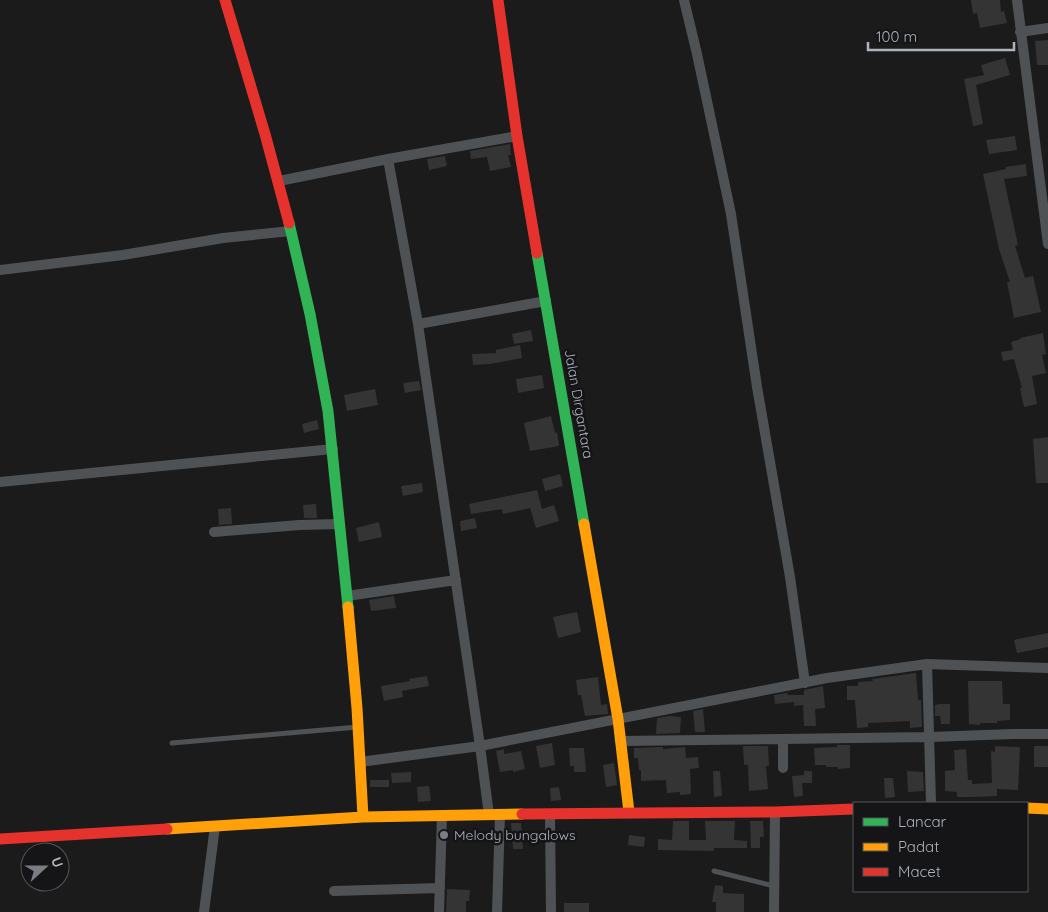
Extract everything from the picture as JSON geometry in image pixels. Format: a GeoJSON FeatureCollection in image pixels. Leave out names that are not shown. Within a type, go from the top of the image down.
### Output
{"type":"FeatureCollection","features":[{"type":"Feature","properties":{"kind":"street"},"geometry":{"type":"LineString","coordinates":[[225,0],[279,181],[319,360],[333,448],[358,727],[363,817]]}},
{"type":"Feature","properties":{"kind":"street","name":"Jalan Dirgantara"},"geometry":{"type":"LineString","coordinates":[[498,0],[517,136],[618,719],[629,812]]}},
{"type":"Feature","properties":{"kind":"street"},"geometry":{"type":"LineString","coordinates":[[684,0],[731,214],[757,388],[790,576],[805,683]]}},
{"type":"Feature","properties":{"kind":"street"},"geometry":{"type":"LineString","coordinates":[[1016,0],[1048,244]]}},
{"type":"Feature","properties":{"kind":"street"},"geometry":{"type":"LineString","coordinates":[[1020,32],[1048,28]]}},
{"type":"Feature","properties":{"kind":"street"},"geometry":{"type":"LineString","coordinates":[[279,181],[517,136]]}},
{"type":"Feature","properties":{"kind":"street"},"geometry":{"type":"LineString","coordinates":[[388,159],[418,324],[480,746],[494,815],[497,912]]}},
{"type":"Feature","properties":{"kind":"street"},"geometry":{"type":"LineString","coordinates":[[0,270],[123,254],[223,238],[291,231]]}},
{"type":"Feature","properties":{"kind":"street"},"geometry":{"type":"LineString","coordinates":[[418,324],[546,301]]}},
{"type":"Feature","properties":{"kind":"street"},"geometry":{"type":"LineString","coordinates":[[0,482],[333,448]]}},
{"type":"Feature","properties":{"kind":"street"},"geometry":{"type":"LineString","coordinates":[[214,532],[298,524],[339,524]]}},
{"type":"Feature","properties":{"kind":"street"},"geometry":{"type":"LineString","coordinates":[[347,596],[456,580]]}},
{"type":"Feature","properties":{"kind":"street"},"geometry":{"type":"LineString","coordinates":[[927,664],[931,802]]}},
{"type":"Feature","properties":{"kind":"street"},"geometry":{"type":"LineString","coordinates":[[360,762],[480,746],[827,678],[927,664],[1048,668]]}},
{"type":"Feature","properties":{"kind":"street"},"geometry":{"type":"LineString","coordinates":[[620,741],[1048,734]]}},
{"type":"Feature","properties":{"kind":"street"},"geometry":{"type":"LineString","coordinates":[[783,739],[783,768]]}},
{"type":"Feature","properties":{"kind":"street"},"geometry":{"type":"LineString","coordinates":[[1028,808],[1048,809]]}},
{"type":"Feature","properties":{"kind":"street"},"geometry":{"type":"LineString","coordinates":[[0,839],[363,817],[629,812],[775,812],[853,809]]}},
{"type":"Feature","properties":{"kind":"street"},"geometry":{"type":"LineString","coordinates":[[774,912],[775,812]]}},
{"type":"Feature","properties":{"kind":"street"},"geometry":{"type":"LineString","coordinates":[[550,814],[550,912]]}},
{"type":"Feature","properties":{"kind":"street"},"geometry":{"type":"LineString","coordinates":[[440,912],[442,816]]}},
{"type":"Feature","properties":{"kind":"street"},"geometry":{"type":"LineString","coordinates":[[204,912],[215,826]]}},
{"type":"Feature","properties":{"kind":"street"},"geometry":{"type":"LineString","coordinates":[[334,891],[440,888]]}},
{"type":"Feature","properties":{"kind":"lane"},"geometry":{"type":"LineString","coordinates":[[172,743],[358,727]]}},
{"type":"Feature","properties":{"kind":"lane"},"geometry":{"type":"LineString","coordinates":[[714,871],[774,886]]}},
{"type":"Feature","properties":{"kind":"building"},"geometry":{"type":"Polygon","coordinates":[[[971,0],[1000,0],[1001,12],[1004,11],[1007,23],[980,28],[977,13],[973,14],[971,0]]]}},
{"type":"Feature","properties":{"kind":"building"},"geometry":{"type":"Polygon","coordinates":[[[1048,40],[1048,65],[1037,65],[1035,41],[1048,40]]]}},
{"type":"Feature","properties":{"kind":"building"},"geometry":{"type":"Polygon","coordinates":[[[1005,58],[1010,75],[976,85],[983,124],[973,126],[964,79],[984,75],[981,65],[1005,58]]]}},
{"type":"Feature","properties":{"kind":"building"},"geometry":{"type":"Polygon","coordinates":[[[1015,136],[1017,150],[989,154],[986,140],[1015,136]]]}},
{"type":"Feature","properties":{"kind":"building"},"geometry":{"type":"Polygon","coordinates":[[[510,144],[511,155],[508,155],[511,167],[490,171],[487,157],[471,159],[470,151],[510,144]]]}},
{"type":"Feature","properties":{"kind":"building"},"geometry":{"type":"Polygon","coordinates":[[[445,156],[447,166],[429,170],[427,159],[445,156]]]}},
{"type":"Feature","properties":{"kind":"building"},"geometry":{"type":"Polygon","coordinates":[[[1026,164],[1027,176],[1004,179],[1018,245],[1015,246],[1025,278],[1033,276],[1041,312],[1014,318],[1007,282],[1010,282],[999,249],[983,174],[1006,169],[1006,167],[1026,164]]]}},
{"type":"Feature","properties":{"kind":"building"},"geometry":{"type":"Polygon","coordinates":[[[531,330],[533,341],[514,344],[512,334],[531,330]]]}},
{"type":"Feature","properties":{"kind":"building"},"geometry":{"type":"Polygon","coordinates":[[[1043,333],[1046,354],[1042,355],[1046,373],[1032,376],[1037,404],[1024,407],[1020,388],[1022,388],[1014,359],[1003,361],[1001,352],[1013,350],[1011,342],[1043,333]]]}},
{"type":"Feature","properties":{"kind":"building"},"geometry":{"type":"Polygon","coordinates":[[[520,345],[522,358],[473,365],[472,354],[496,353],[496,350],[520,345]]]}},
{"type":"Feature","properties":{"kind":"building"},"geometry":{"type":"Polygon","coordinates":[[[542,375],[544,388],[518,393],[516,379],[542,375]]]}},
{"type":"Feature","properties":{"kind":"building"},"geometry":{"type":"Polygon","coordinates":[[[419,381],[421,390],[405,393],[403,383],[419,381]]]}},
{"type":"Feature","properties":{"kind":"building"},"geometry":{"type":"Polygon","coordinates":[[[375,389],[378,405],[347,411],[344,395],[375,389]]]}},
{"type":"Feature","properties":{"kind":"building"},"geometry":{"type":"Polygon","coordinates":[[[551,416],[555,433],[557,432],[559,446],[530,451],[524,423],[551,416]]]}},
{"type":"Feature","properties":{"kind":"building"},"geometry":{"type":"Polygon","coordinates":[[[317,420],[319,429],[304,433],[302,424],[317,420]]]}},
{"type":"Feature","properties":{"kind":"building"},"geometry":{"type":"Polygon","coordinates":[[[1048,437],[1048,483],[1036,483],[1033,439],[1048,437]]]}},
{"type":"Feature","properties":{"kind":"building"},"geometry":{"type":"Polygon","coordinates":[[[560,474],[563,486],[545,491],[542,479],[560,474]]]}},
{"type":"Feature","properties":{"kind":"building"},"geometry":{"type":"Polygon","coordinates":[[[422,483],[423,492],[403,496],[401,486],[422,483]]]}},
{"type":"Feature","properties":{"kind":"building"},"geometry":{"type":"Polygon","coordinates":[[[537,490],[542,509],[554,505],[559,521],[536,528],[530,508],[503,514],[502,509],[471,514],[469,504],[537,490]]]}},
{"type":"Feature","properties":{"kind":"building"},"geometry":{"type":"Polygon","coordinates":[[[316,504],[317,518],[304,518],[303,505],[316,504]]]}},
{"type":"Feature","properties":{"kind":"building"},"geometry":{"type":"Polygon","coordinates":[[[231,508],[232,524],[219,525],[218,509],[231,508]]]}},
{"type":"Feature","properties":{"kind":"building"},"geometry":{"type":"Polygon","coordinates":[[[475,518],[477,528],[461,531],[460,521],[475,518]]]}},
{"type":"Feature","properties":{"kind":"building"},"geometry":{"type":"Polygon","coordinates":[[[379,522],[382,537],[359,542],[356,528],[379,522]]]}},
{"type":"Feature","properties":{"kind":"building"},"geometry":{"type":"Polygon","coordinates":[[[394,596],[396,608],[371,611],[369,600],[394,596]]]}},
{"type":"Feature","properties":{"kind":"building"},"geometry":{"type":"Polygon","coordinates":[[[577,612],[581,632],[558,638],[553,617],[577,612]]]}},
{"type":"Feature","properties":{"kind":"building"},"geometry":{"type":"Polygon","coordinates":[[[1048,633],[1048,647],[1017,653],[1014,640],[1048,633]]]}},
{"type":"Feature","properties":{"kind":"building"},"geometry":{"type":"Polygon","coordinates":[[[916,673],[918,700],[921,700],[922,727],[910,728],[910,721],[868,723],[868,727],[857,728],[855,700],[847,700],[847,686],[858,686],[858,682],[873,681],[872,679],[916,673]]]}},
{"type":"Feature","properties":{"kind":"building"},"geometry":{"type":"Polygon","coordinates":[[[427,676],[429,686],[402,691],[403,697],[384,701],[381,686],[427,676]]]}},
{"type":"Feature","properties":{"kind":"building"},"geometry":{"type":"Polygon","coordinates":[[[598,677],[601,705],[607,704],[608,714],[585,716],[581,695],[578,695],[576,680],[598,677]]]}},
{"type":"Feature","properties":{"kind":"building"},"geometry":{"type":"Polygon","coordinates":[[[968,681],[1002,681],[1003,704],[1010,704],[1010,720],[997,721],[997,723],[980,723],[980,725],[969,724],[968,681]]]}},
{"type":"Feature","properties":{"kind":"building"},"geometry":{"type":"Polygon","coordinates":[[[823,686],[825,708],[815,709],[816,726],[804,726],[803,705],[794,706],[794,702],[775,704],[774,695],[787,693],[788,695],[804,695],[804,690],[823,686]]]}},
{"type":"Feature","properties":{"kind":"building"},"geometry":{"type":"Polygon","coordinates":[[[950,704],[950,724],[941,724],[940,716],[935,716],[935,705],[950,704]]]}},
{"type":"Feature","properties":{"kind":"building"},"geometry":{"type":"Polygon","coordinates":[[[703,709],[705,732],[695,732],[693,711],[703,709]]]}},
{"type":"Feature","properties":{"kind":"building"},"geometry":{"type":"Polygon","coordinates":[[[681,717],[680,733],[656,734],[657,718],[681,717]]]}},
{"type":"Feature","properties":{"kind":"building"},"geometry":{"type":"Polygon","coordinates":[[[552,743],[555,765],[540,768],[536,746],[552,743]]]}},
{"type":"Feature","properties":{"kind":"building"},"geometry":{"type":"Polygon","coordinates":[[[837,745],[850,745],[850,768],[838,769],[838,767],[815,765],[814,748],[837,747],[837,745]]]}},
{"type":"Feature","properties":{"kind":"building"},"geometry":{"type":"Polygon","coordinates":[[[743,746],[768,746],[769,766],[766,766],[768,789],[749,791],[748,765],[744,765],[743,746]]]}},
{"type":"Feature","properties":{"kind":"building"},"geometry":{"type":"Polygon","coordinates":[[[995,746],[1020,747],[1018,790],[997,789],[997,796],[972,797],[957,797],[957,792],[945,791],[945,771],[955,770],[954,750],[966,749],[968,780],[972,780],[972,784],[992,783],[991,751],[995,752],[995,746]]]}},
{"type":"Feature","properties":{"kind":"building"},"geometry":{"type":"Polygon","coordinates":[[[1034,746],[1048,746],[1048,767],[1034,767],[1034,746]]]}},
{"type":"Feature","properties":{"kind":"building"},"geometry":{"type":"Polygon","coordinates":[[[663,747],[663,749],[685,747],[686,758],[698,757],[699,768],[690,769],[691,794],[680,795],[680,792],[667,793],[666,780],[641,781],[641,770],[639,770],[638,758],[634,758],[634,748],[663,747]]]}},
{"type":"Feature","properties":{"kind":"building"},"geometry":{"type":"Polygon","coordinates":[[[569,748],[584,748],[586,772],[574,772],[574,766],[570,766],[569,748]]]}},
{"type":"Feature","properties":{"kind":"building"},"geometry":{"type":"Polygon","coordinates":[[[504,749],[504,754],[521,751],[525,769],[513,772],[513,770],[500,772],[496,751],[504,749]]]}},
{"type":"Feature","properties":{"kind":"building"},"geometry":{"type":"Polygon","coordinates":[[[614,763],[617,785],[606,787],[603,765],[614,763]]]}},
{"type":"Feature","properties":{"kind":"building"},"geometry":{"type":"Polygon","coordinates":[[[713,771],[720,771],[722,796],[714,797],[713,771]]]}},
{"type":"Feature","properties":{"kind":"building"},"geometry":{"type":"Polygon","coordinates":[[[804,771],[812,771],[812,783],[802,783],[803,796],[794,797],[792,776],[804,775],[804,771]]]}},
{"type":"Feature","properties":{"kind":"building"},"geometry":{"type":"Polygon","coordinates":[[[907,771],[923,772],[924,791],[908,792],[907,771]]]}},
{"type":"Feature","properties":{"kind":"building"},"geometry":{"type":"Polygon","coordinates":[[[411,772],[411,782],[392,783],[391,773],[411,772]]]}},
{"type":"Feature","properties":{"kind":"building"},"geometry":{"type":"Polygon","coordinates":[[[884,778],[893,778],[895,797],[885,798],[884,778]]]}},
{"type":"Feature","properties":{"kind":"building"},"geometry":{"type":"Polygon","coordinates":[[[370,780],[389,780],[389,787],[370,787],[370,780]]]}},
{"type":"Feature","properties":{"kind":"building"},"geometry":{"type":"Polygon","coordinates":[[[429,786],[431,801],[418,802],[417,787],[429,786]]]}},
{"type":"Feature","properties":{"kind":"building"},"geometry":{"type":"Polygon","coordinates":[[[559,787],[561,800],[551,801],[550,788],[559,787]]]}},
{"type":"Feature","properties":{"kind":"building"},"geometry":{"type":"Polygon","coordinates":[[[673,821],[689,821],[689,840],[706,840],[705,821],[735,821],[734,840],[747,841],[747,848],[714,848],[714,851],[658,850],[658,839],[672,840],[673,821]]]}},
{"type":"Feature","properties":{"kind":"building"},"geometry":{"type":"Polygon","coordinates":[[[750,821],[763,821],[764,837],[760,837],[760,848],[751,848],[750,821]]]}},
{"type":"Feature","properties":{"kind":"building"},"geometry":{"type":"Polygon","coordinates":[[[511,823],[521,823],[523,849],[513,849],[511,823]]]}},
{"type":"Feature","properties":{"kind":"building"},"geometry":{"type":"Polygon","coordinates":[[[629,835],[645,837],[644,847],[628,845],[629,835]]]}},
{"type":"Feature","properties":{"kind":"building"},"geometry":{"type":"Polygon","coordinates":[[[715,885],[723,886],[723,893],[744,894],[744,912],[716,912],[716,902],[712,902],[715,885]]]}},
{"type":"Feature","properties":{"kind":"building"},"geometry":{"type":"Polygon","coordinates":[[[447,889],[470,890],[469,901],[466,901],[466,912],[446,912],[447,889]]]}},
{"type":"Feature","properties":{"kind":"building"},"geometry":{"type":"Polygon","coordinates":[[[564,903],[589,903],[589,912],[564,912],[564,903]]]}},
{"type":"Feature","properties":{"kind":"traffic: fast"},"geometry":{"type":"LineString","coordinates":[[289,223],[310,314],[328,411],[348,607]]}},
{"type":"Feature","properties":{"kind":"traffic: fast"},"geometry":{"type":"LineString","coordinates":[[537,253],[584,524]]}},
{"type":"Feature","properties":{"kind":"traffic: slow"},"geometry":{"type":"LineString","coordinates":[[584,524],[618,719],[629,812]]}},
{"type":"Feature","properties":{"kind":"traffic: slow"},"geometry":{"type":"LineString","coordinates":[[348,607],[357,708],[363,817]]}},
{"type":"Feature","properties":{"kind":"traffic: slow"},"geometry":{"type":"LineString","coordinates":[[1028,808],[1048,809]]}},
{"type":"Feature","properties":{"kind":"traffic: slow"},"geometry":{"type":"LineString","coordinates":[[167,829],[363,817],[522,814]]}},
{"type":"Feature","properties":{"kind":"traffic: jam"},"geometry":{"type":"LineString","coordinates":[[225,0],[289,223]]}},
{"type":"Feature","properties":{"kind":"traffic: jam"},"geometry":{"type":"LineString","coordinates":[[498,0],[517,136],[537,253]]}},
{"type":"Feature","properties":{"kind":"traffic: jam"},"geometry":{"type":"LineString","coordinates":[[522,814],[775,812],[853,809]]}},
{"type":"Feature","properties":{"kind":"traffic: jam"},"geometry":{"type":"LineString","coordinates":[[0,839],[167,829]]}},
{"type":"Feature","properties":{"kind":"place","name":"Melody bungalows"},"geometry":{"type":"Point","coordinates":[444,835]}}]}
